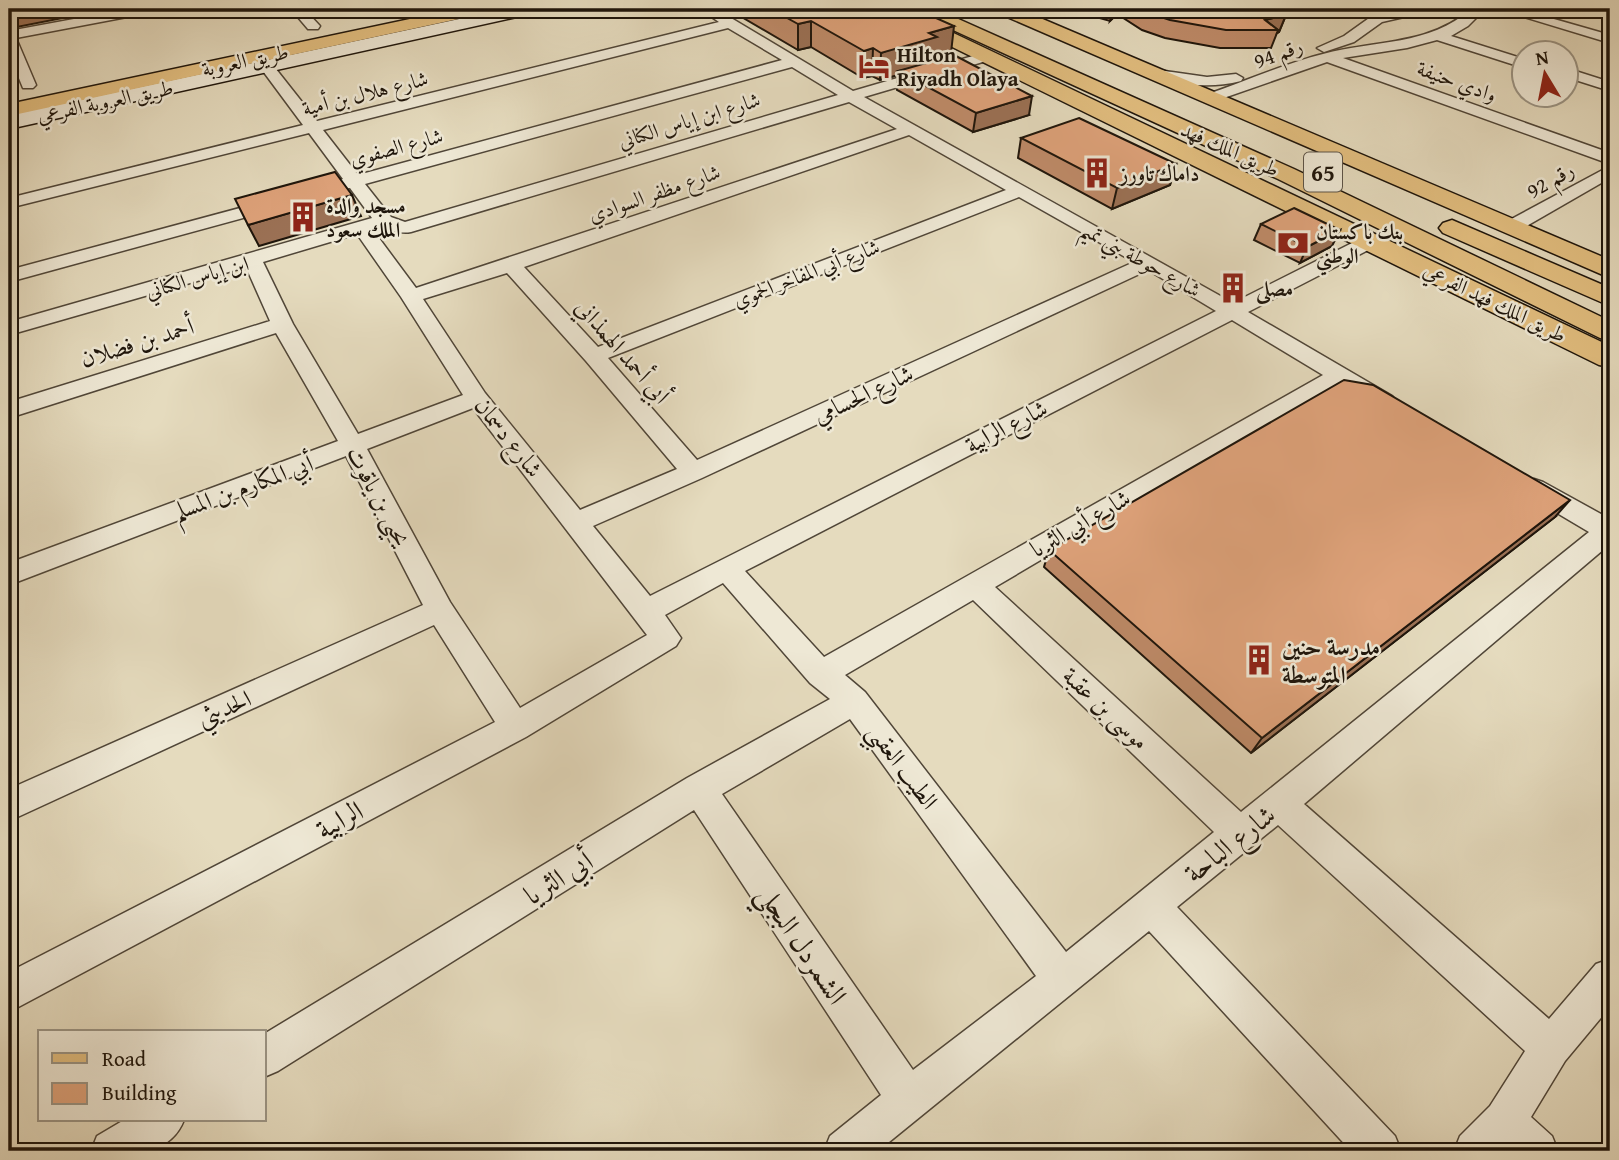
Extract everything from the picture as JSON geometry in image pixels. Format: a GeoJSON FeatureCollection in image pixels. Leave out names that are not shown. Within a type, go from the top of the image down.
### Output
{"type":"FeatureCollection","features":[{"type":"Feature","properties":{"kind":"main road"},"geometry":{"type":"LineString","coordinates":[[232,43],[396,9]]}},
{"type":"Feature","properties":{"kind":"main road","name":"طريق العروبة"},"geometry":{"type":"LineString","coordinates":[[9,99],[425,9]]}},
{"type":"Feature","properties":{"kind":"main road","name":"طريق العروبة"},"geometry":{"type":"LineString","coordinates":[[9,110],[259,63],[481,9]]}},
{"type":"Feature","properties":{"kind":"main road","name":"طريق الملك فهد الفرعي"},"geometry":{"type":"LineString","coordinates":[[889,9],[1610,358]]}},
{"type":"Feature","properties":{"kind":"main road","name":"طريق الملك فهد"},"geometry":{"type":"LineString","coordinates":[[922,9],[1286,174],[1610,332]]}},
{"type":"Feature","properties":{"kind":"main road","name":"طريق الملك فهد"},"geometry":{"type":"LineString","coordinates":[[951,9],[1610,298]]}},
{"type":"Feature","properties":{"kind":"main road"},"geometry":{"type":"LineString","coordinates":[[1004,9],[1610,270]]}},
{"type":"Feature","properties":{"kind":"main road"},"geometry":{"type":"LineString","coordinates":[[1240,178],[1477,268]]}},
{"type":"Feature","properties":{"kind":"main road"},"geometry":{"type":"LineString","coordinates":[[1568,279],[1610,288]]}},
{"type":"Feature","properties":{"kind":"street"},"geometry":{"type":"LineString","coordinates":[[26,85],[9,36],[148,9]]}},
{"type":"Feature","properties":{"kind":"street"},"geometry":{"type":"LineString","coordinates":[[297,9],[313,26]]}},
{"type":"Feature","properties":{"kind":"street","name":"طريق العروبة الفرعي"},"geometry":{"type":"LineString","coordinates":[[9,121],[259,63],[530,9]]}},
{"type":"Feature","properties":{"kind":"street","name":"شارع حوطة بني تميم"},"geometry":{"type":"LineString","coordinates":[[707,9],[850,96],[1149,262],[1398,409]]}},
{"type":"Feature","properties":{"kind":"street","name":"رقم 94"},"geometry":{"type":"LineString","coordinates":[[1158,74],[1192,82],[1222,83],[1349,39],[1377,19],[1421,9]]}},
{"type":"Feature","properties":{"kind":"street"},"geometry":{"type":"LineString","coordinates":[[1454,9],[1474,13]]}},
{"type":"Feature","properties":{"kind":"street"},"geometry":{"type":"LineString","coordinates":[[1505,9],[1610,39]]}},
{"type":"Feature","properties":{"kind":"street","name":"رقم 94"},"geometry":{"type":"LineString","coordinates":[[1210,98],[1328,57],[1391,48],[1441,34],[1474,13]]}},
{"type":"Feature","properties":{"kind":"street","name":"شارع هلال بن أمية"},"geometry":{"type":"LineString","coordinates":[[9,203],[731,23]]}},
{"type":"Feature","properties":{"kind":"street"},"geometry":{"type":"LineString","coordinates":[[1441,34],[1510,54]]}},
{"type":"Feature","properties":{"kind":"street"},"geometry":{"type":"LineString","coordinates":[[1441,34],[1510,59]]}},
{"type":"Feature","properties":{"kind":"street"},"geometry":{"type":"LineString","coordinates":[[1349,39],[1365,45],[1391,48]]}},
{"type":"Feature","properties":{"kind":"street","name":"شارع ابن إياس الكناني"},"geometry":{"type":"LineString","coordinates":[[373,225],[404,228],[988,56]]}},
{"type":"Feature","properties":{"kind":"street","name":"وادي حنيفة"},"geometry":{"type":"LineString","coordinates":[[1328,57],[1610,159]]}},
{"type":"Feature","properties":{"kind":"street","name":"شارع الصفوي"},"geometry":{"type":"LineString","coordinates":[[328,189],[796,61]]}},
{"type":"Feature","properties":{"kind":"street","name":"شارع دسمان"},"geometry":{"type":"LineString","coordinates":[[259,63],[355,182],[373,225],[411,296],[477,398],[655,626]]}},
{"type":"Feature","properties":{"kind":"street"},"geometry":{"type":"LineString","coordinates":[[1254,84],[1257,78],[1283,68],[1282,63]]}},
{"type":"Feature","properties":{"kind":"street"},"geometry":{"type":"LineString","coordinates":[[1580,77],[1610,87]]}},
{"type":"Feature","properties":{"kind":"street"},"geometry":{"type":"LineString","coordinates":[[1580,83],[1610,93]]}},
{"type":"Feature","properties":{"kind":"street","name":"شارع مظفر السوادي"},"geometry":{"type":"LineString","coordinates":[[411,296],[511,265],[912,129]]}},
{"type":"Feature","properties":{"kind":"street","name":"رقم 92"},"geometry":{"type":"LineString","coordinates":[[1511,227],[1610,171]]}},
{"type":"Feature","properties":{"kind":"street","name":"شارع أبي المفاخر الحموي"},"geometry":{"type":"LineString","coordinates":[[594,356],[1018,191]]}},
{"type":"Feature","properties":{"kind":"street"},"geometry":{"type":"LineString","coordinates":[[9,276],[288,200]]}},
{"type":"Feature","properties":{"kind":"street","name":"ابن إياس الكناني"},"geometry":{"type":"LineString","coordinates":[[9,329],[373,225]]}},
{"type":"Feature","properties":{"kind":"street","name":"شارع الرابية"},"geometry":{"type":"LineString","coordinates":[[655,626],[726,568],[1369,242]]}},
{"type":"Feature","properties":{"kind":"street","name":"يحيى بن ياقوت"},"geometry":{"type":"LineString","coordinates":[[253,261],[282,324],[353,446],[440,610],[515,727]]}},
{"type":"Feature","properties":{"kind":"street","name":"شارع الحسامي"},"geometry":{"type":"LineString","coordinates":[[576,522],[693,472],[1149,262]]}},
{"type":"Feature","properties":{"kind":"street","name":"أبي أحمد الهمذاني"},"geometry":{"type":"LineString","coordinates":[[511,265],[594,356],[693,472]]}},
{"type":"Feature","properties":{"kind":"street","name":"أحمد بن فضلان"},"geometry":{"type":"LineString","coordinates":[[9,410],[282,324]]}},
{"type":"Feature","properties":{"kind":"street","name":"شارع أبي الثريا"},"geometry":{"type":"LineString","coordinates":[[821,674],[1339,375]]}},
{"type":"Feature","properties":{"kind":"street","name":"أبي المكارم بن المسلم"},"geometry":{"type":"LineString","coordinates":[[9,574],[477,398]]}},
{"type":"Feature","properties":{"kind":"street"},"geometry":{"type":"LineString","coordinates":[[1515,477],[1610,531]]}},
{"type":"Feature","properties":{"kind":"street","name":"شارع الباحة"},"geometry":{"type":"LineString","coordinates":[[845,1151],[908,1098],[1062,979],[1238,832],[1279,804],[1610,531]]}},
{"type":"Feature","properties":{"kind":"street","name":"الطيب العقبي"},"geometry":{"type":"LineString","coordinates":[[726,568],[821,674],[854,701],[1062,979]]}},
{"type":"Feature","properties":{"kind":"street","name":"موسى بن عقبة"},"geometry":{"type":"LineString","coordinates":[[974,584],[1238,832]]}},
{"type":"Feature","properties":{"kind":"street","name":"الحديثي"},"geometry":{"type":"LineString","coordinates":[[9,805],[440,610]]}},
{"type":"Feature","properties":{"kind":"street","name":"الرابية"},"geometry":{"type":"LineString","coordinates":[[9,993],[515,727],[655,626]]}},
{"type":"Feature","properties":{"kind":"street","name":"أبي الثريا"},"geometry":{"type":"LineString","coordinates":[[266,1056],[699,789],[854,701]]}},
{"type":"Feature","properties":{"kind":"street","name":"الشمردل البجلي"},"geometry":{"type":"LineString","coordinates":[[699,789],[908,1098]]}},
{"type":"Feature","properties":{"kind":"street"},"geometry":{"type":"LineString","coordinates":[[1279,804],[1551,1047]]}},
{"type":"Feature","properties":{"kind":"street"},"geometry":{"type":"LineString","coordinates":[[1151,906],[1380,1151]]}},
{"type":"Feature","properties":{"kind":"street"},"geometry":{"type":"LineString","coordinates":[[1475,1151],[1505,1121],[1551,1047],[1610,978]]}},
{"type":"Feature","properties":{"kind":"street"},"geometry":{"type":"LineString","coordinates":[[1505,1121],[1537,1151]]}},
{"type":"Feature","properties":{"kind":"street"},"geometry":{"type":"LineString","coordinates":[[112,1151],[160,1122]]}},
{"type":"Feature","properties":{"kind":"building"},"geometry":{"type":"Polygon","coordinates":[[[9,9],[61,9],[12,18],[9,9]]]}},
{"type":"Feature","properties":{"kind":"building"},"geometry":{"type":"Polygon","coordinates":[[[771,9],[916,9],[954,26],[929,33],[937,37],[881,53],[873,48],[864,51],[811,21],[798,24],[771,9]]]}},
{"type":"Feature","properties":{"kind":"building"},"geometry":{"type":"Polygon","coordinates":[[[1140,9],[1278,9],[1286,15],[1265,20],[1278,30],[1226,30],[1170,20],[1140,9]]]}},
{"type":"Feature","properties":{"kind":"building"},"geometry":{"type":"Polygon","coordinates":[[[954,55],[1032,96],[976,113],[898,71],[954,55]]]}},
{"type":"Feature","properties":{"kind":"building"},"geometry":{"type":"Polygon","coordinates":[[[1079,118],[1176,164],[1117,188],[1021,138],[1079,118]]]}},
{"type":"Feature","properties":{"kind":"building"},"geometry":{"type":"Polygon","coordinates":[[[335,172],[352,195],[248,225],[235,199],[335,172]]]}},
{"type":"Feature","properties":{"kind":"building"},"geometry":{"type":"Polygon","coordinates":[[[1294,208],[1340,230],[1307,247],[1261,224],[1294,208]]]}},
{"type":"Feature","properties":{"kind":"building","name":"مدرسة حنين المتوسطة"},"geometry":{"type":"Polygon","coordinates":[[[1344,380],[1373,385],[1570,500],[1262,738],[1049,550],[1344,380]]]}},
{"type":"Feature","properties":{"kind":"place","name":"Hilton Riyadh Olaya"},"geometry":{"type":"Point","coordinates":[874,66]}},
{"type":"Feature","properties":{"kind":"place","name":"داماك تاورز"},"geometry":{"type":"Point","coordinates":[1097,173]}},
{"type":"Feature","properties":{"kind":"place","name":"مسجد والدة الملك سعود"},"geometry":{"type":"Point","coordinates":[303,217]}},
{"type":"Feature","properties":{"kind":"place","name":"بنك باكستان الوطني"},"geometry":{"type":"Point","coordinates":[1293,243]}},
{"type":"Feature","properties":{"kind":"place","name":"مصلى"},"geometry":{"type":"Point","coordinates":[1233,288]}},
{"type":"Feature","properties":{"kind":"place","name":"مدرسة حنين المتوسطة"},"geometry":{"type":"Point","coordinates":[1259,660]}}]}
